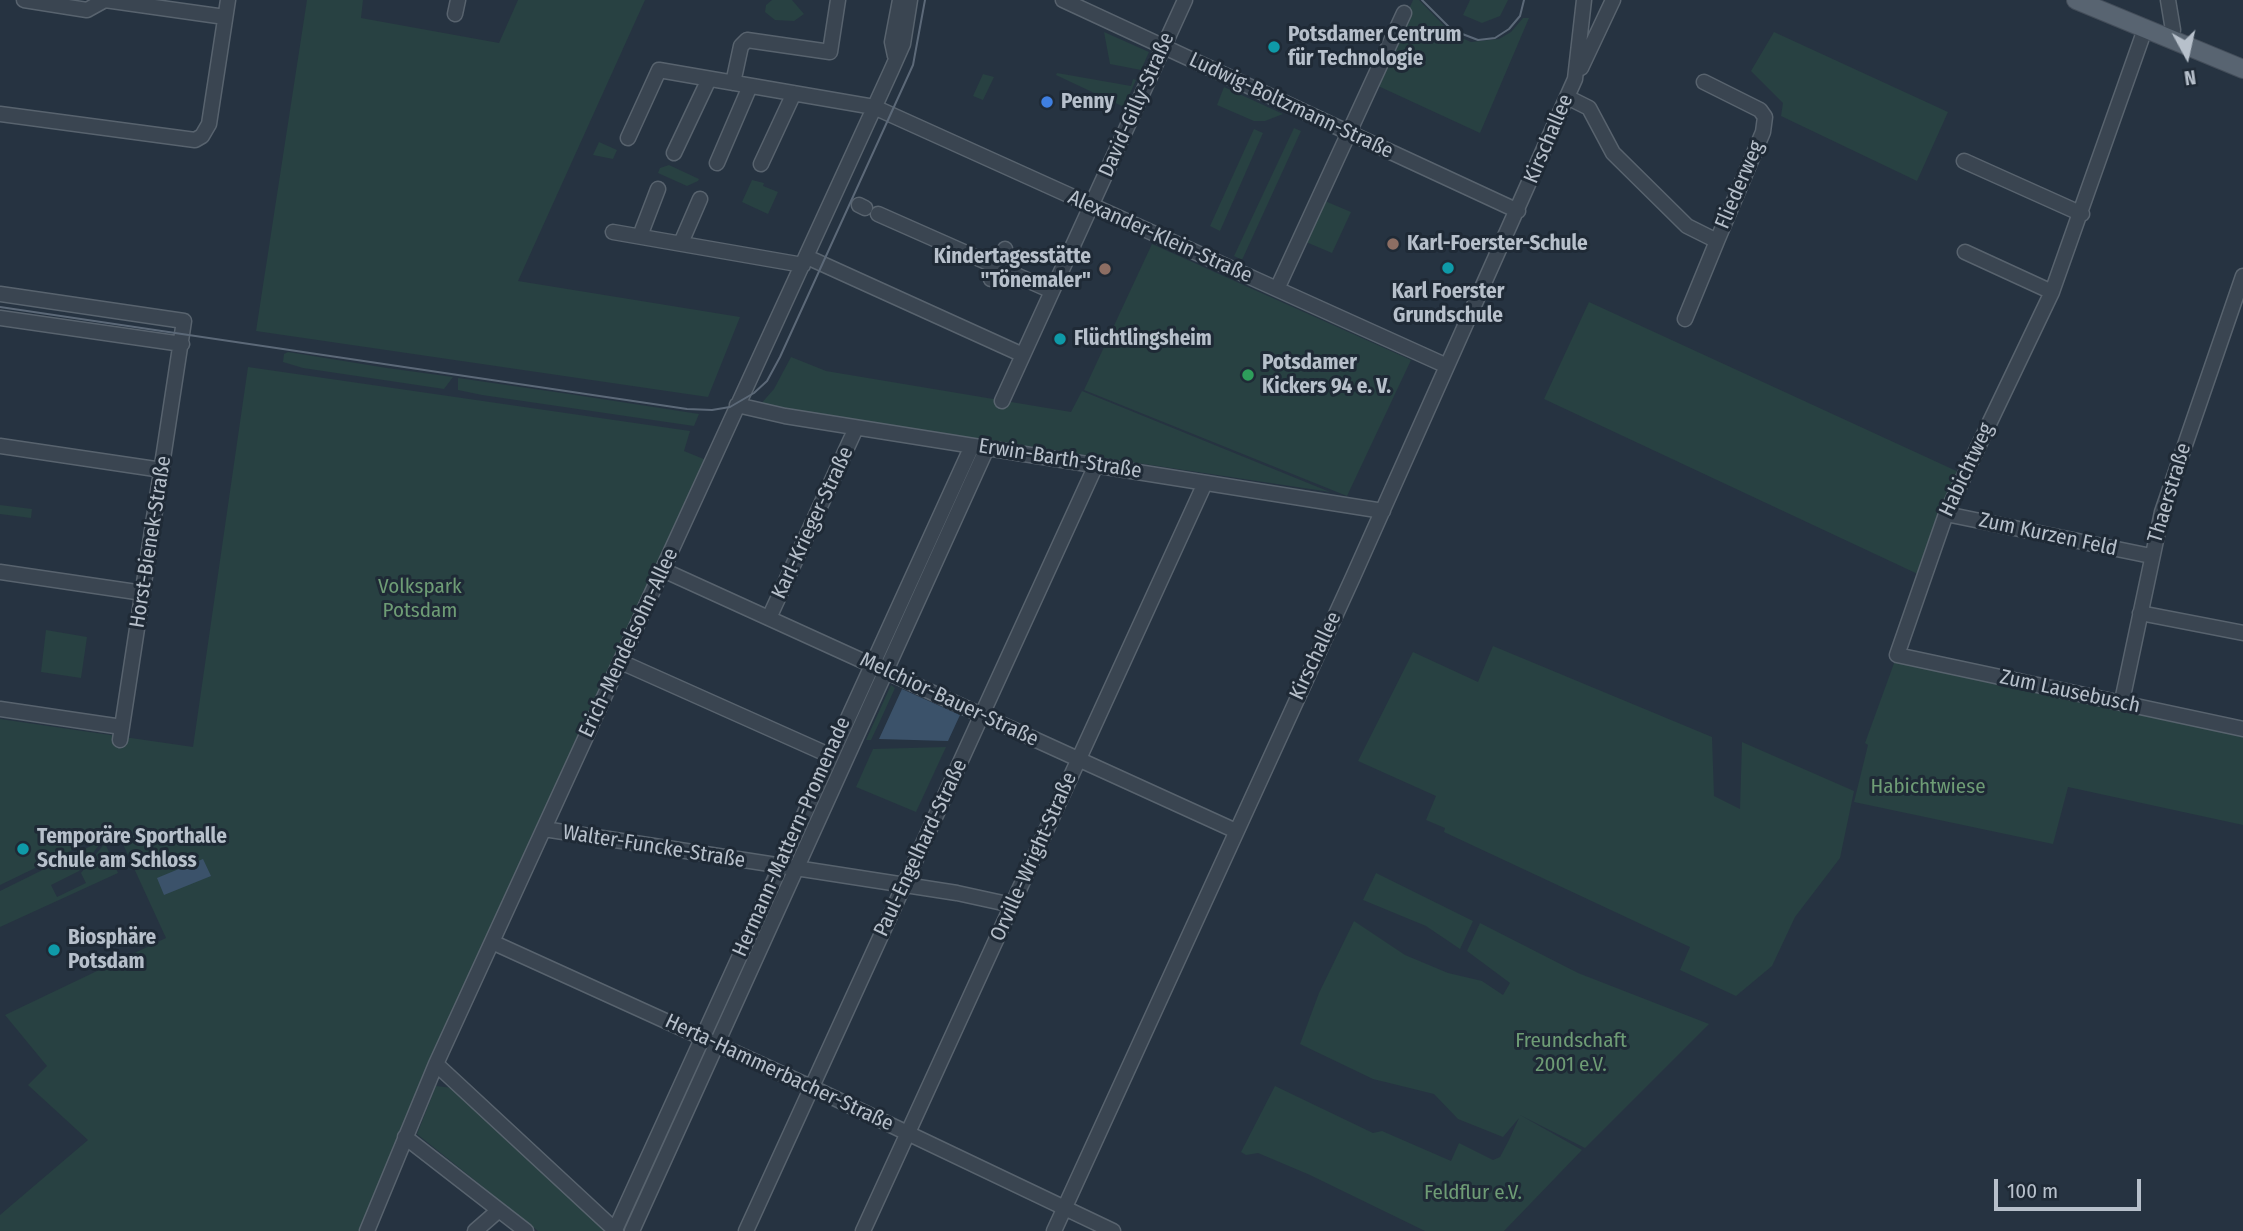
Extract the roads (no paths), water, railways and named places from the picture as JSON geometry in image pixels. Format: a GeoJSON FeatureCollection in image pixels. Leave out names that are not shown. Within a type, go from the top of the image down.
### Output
{"type":"FeatureCollection","features":[{"type":"Feature","properties":{"kind":"main road"},"geometry":{"type":"LineString","coordinates":[[2076,0],[2243,69]]}},
{"type":"Feature","properties":{"kind":"street"},"geometry":{"type":"LineString","coordinates":[[24,0],[87,10],[105,0],[225,17]]}},
{"type":"Feature","properties":{"kind":"street"},"geometry":{"type":"LineString","coordinates":[[0,114],[186,141],[202,136],[209,124],[228,0]]}},
{"type":"Feature","properties":{"kind":"street"},"geometry":{"type":"LineString","coordinates":[[733,83],[741,46],[747,40],[830,52],[838,0]]}},
{"type":"Feature","properties":{"kind":"street","name":"Erich-Mendelsohn-Allee"},"geometry":{"type":"LineString","coordinates":[[895,56],[892,42],[900,0]]}},
{"type":"Feature","properties":{"kind":"street","name":"Erich-Mendelsohn-Allee"},"geometry":{"type":"LineString","coordinates":[[366,1231],[436,1064],[794,279],[805,261],[895,56],[903,44],[910,0]]}},
{"type":"Feature","properties":{"kind":"street","name":"Ludwig-Boltzmann-Straße"},"geometry":{"type":"LineString","coordinates":[[1063,0],[1518,211]]}},
{"type":"Feature","properties":{"kind":"street","name":"David-Gilly-Straße"},"geometry":{"type":"LineString","coordinates":[[1002,401],[1185,0]]}},
{"type":"Feature","properties":{"kind":"street","name":"Kirschallee"},"geometry":{"type":"LineString","coordinates":[[1575,79],[1584,0]]}},
{"type":"Feature","properties":{"kind":"street","name":"Kirschallee"},"geometry":{"type":"LineString","coordinates":[[1054,1231],[1613,0]]}},
{"type":"Feature","properties":{"kind":"street"},"geometry":{"type":"LineString","coordinates":[[2168,0],[2173,30],[2169,38]]}},
{"type":"Feature","properties":{"kind":"street"},"geometry":{"type":"LineString","coordinates":[[1277,289],[1404,13]]}},
{"type":"Feature","properties":{"kind":"street","name":"Habichtweg"},"geometry":{"type":"LineString","coordinates":[[1897,655],[1945,514],[2052,292],[2146,29]]}},
{"type":"Feature","properties":{"kind":"street","name":"Alexander-Klein-Straße"},"geometry":{"type":"LineString","coordinates":[[628,138],[659,71],[874,107],[1447,366]]}},
{"type":"Feature","properties":{"kind":"street"},"geometry":{"type":"LineString","coordinates":[[674,153],[709,79]]}},
{"type":"Feature","properties":{"kind":"street","name":"Fliederweg"},"geometry":{"type":"LineString","coordinates":[[1704,82],[1760,110],[1765,117],[1763,132],[1717,241]]}},
{"type":"Feature","properties":{"kind":"street"},"geometry":{"type":"LineString","coordinates":[[717,163],[750,86]]}},
{"type":"Feature","properties":{"kind":"street"},"geometry":{"type":"LineString","coordinates":[[761,164],[794,93]]}},
{"type":"Feature","properties":{"kind":"street"},"geometry":{"type":"LineString","coordinates":[[1567,97],[1589,108],[1613,153],[1687,226],[1717,241],[1685,319]]}},
{"type":"Feature","properties":{"kind":"street"},"geometry":{"type":"LineString","coordinates":[[1964,161],[2082,214]]}},
{"type":"Feature","properties":{"kind":"street"},"geometry":{"type":"LineString","coordinates":[[640,236],[658,189]]}},
{"type":"Feature","properties":{"kind":"street"},"geometry":{"type":"LineString","coordinates":[[681,243],[700,200]]}},
{"type":"Feature","properties":{"kind":"street"},"geometry":{"type":"LineString","coordinates":[[867,209],[909,227],[994,274],[1052,291]]}},
{"type":"Feature","properties":{"kind":"street"},"geometry":{"type":"LineString","coordinates":[[612,232],[805,261],[1023,355]]}},
{"type":"Feature","properties":{"kind":"street"},"geometry":{"type":"LineString","coordinates":[[994,274],[1005,249]]}},
{"type":"Feature","properties":{"kind":"street"},"geometry":{"type":"LineString","coordinates":[[1965,252],[2052,292]]}},
{"type":"Feature","properties":{"kind":"street","name":"Thaerstraße"},"geometry":{"type":"LineString","coordinates":[[2122,701],[2162,512],[2243,276]]}},
{"type":"Feature","properties":{"kind":"street"},"geometry":{"type":"LineString","coordinates":[[0,293],[184,321],[181,344],[0,318]]}},
{"type":"Feature","properties":{"kind":"street","name":"Horst-Bienek-Straße"},"geometry":{"type":"LineString","coordinates":[[0,709],[121,733],[181,344]]}},
{"type":"Feature","properties":{"kind":"street","name":"Erwin-Barth-Straße"},"geometry":{"type":"LineString","coordinates":[[737,405],[750,410],[856,428],[1383,511]]}},
{"type":"Feature","properties":{"kind":"street","name":"Karl-Krieger-Straße"},"geometry":{"type":"LineString","coordinates":[[769,618],[856,428]]}},
{"type":"Feature","properties":{"kind":"street"},"geometry":{"type":"LineString","coordinates":[[0,446],[162,470]]}},
{"type":"Feature","properties":{"kind":"street","name":"Hermann-Mattern-Promenade"},"geometry":{"type":"LineString","coordinates":[[615,1230],[870,664],[980,447]]}},
{"type":"Feature","properties":{"kind":"street","name":"Hermann-Mattern-Promenade"},"geometry":{"type":"LineString","coordinates":[[632,1231],[887,671],[980,447]]}},
{"type":"Feature","properties":{"kind":"street","name":"Paul-Engelhard-Straße"},"geometry":{"type":"LineString","coordinates":[[746,1231],[1096,465]]}},
{"type":"Feature","properties":{"kind":"street","name":"Orville-Wright-Straße"},"geometry":{"type":"LineString","coordinates":[[863,1231],[1205,483]]}},
{"type":"Feature","properties":{"kind":"street","name":"Zum Kurzen Feld"},"geometry":{"type":"LineString","coordinates":[[1945,514],[2151,556]]}},
{"type":"Feature","properties":{"kind":"street","name":"Melchior-Bauer-Straße"},"geometry":{"type":"LineString","coordinates":[[663,570],[1236,831]]}},
{"type":"Feature","properties":{"kind":"street"},"geometry":{"type":"LineString","coordinates":[[0,572],[143,593]]}},
{"type":"Feature","properties":{"kind":"street"},"geometry":{"type":"LineString","coordinates":[[2140,613],[2243,634]]}},
{"type":"Feature","properties":{"kind":"street","name":"Zum Lausebusch"},"geometry":{"type":"LineString","coordinates":[[1897,655],[2243,729]]}},
{"type":"Feature","properties":{"kind":"street"},"geometry":{"type":"LineString","coordinates":[[621,662],[829,755]]}},
{"type":"Feature","properties":{"kind":"street","name":"Walter-Funcke-Straße"},"geometry":{"type":"LineString","coordinates":[[544,830],[905,885],[1012,905]]}},
{"type":"Feature","properties":{"kind":"street","name":"Herta-Hammerbacher-Straße"},"geometry":{"type":"LineString","coordinates":[[492,942],[813,1088],[1113,1231]]}},
{"type":"Feature","properties":{"kind":"street"},"geometry":{"type":"LineString","coordinates":[[436,1064],[615,1230]]}},
{"type":"Feature","properties":{"kind":"street"},"geometry":{"type":"LineString","coordinates":[[405,1137],[526,1231]]}},
{"type":"Feature","properties":{"kind":"street"},"geometry":{"type":"LineString","coordinates":[[475,1231],[499,1210]]}},
{"type":"Feature","properties":{"kind":"water"},"geometry":{"type":"Polygon","coordinates":[[[902,689],[960,715],[948,741],[879,739],[902,689]]]}},
{"type":"Feature","properties":{"kind":"water"},"geometry":{"type":"Polygon","coordinates":[[[203,859],[211,876],[164,895],[157,878],[203,859]]]}},
{"type":"Feature","properties":{"kind":"tram line"},"geometry":{"type":"LineString","coordinates":[[0,307],[687,409],[712,410],[730,407],[754,393],[767,381],[780,357],[913,65],[925,0]]}},
{"type":"Feature","properties":{"kind":"tram line"},"geometry":{"type":"LineString","coordinates":[[1422,0],[1452,30],[1478,40],[1495,38],[1509,29],[1520,16],[1524,0]]}},
{"type":"Feature","properties":{"kind":"place","name":"Potsdamer Centrum für Technologie"},"geometry":{"type":"Point","coordinates":[1274,47]}},
{"type":"Feature","properties":{"kind":"place","name":"Penny"},"geometry":{"type":"Point","coordinates":[1047,102]}},
{"type":"Feature","properties":{"kind":"place","name":"Karl-Foerster-Schule"},"geometry":{"type":"Point","coordinates":[1393,244]}},
{"type":"Feature","properties":{"kind":"place","name":"Karl Foerster Grundschule"},"geometry":{"type":"Point","coordinates":[1448,268]}},
{"type":"Feature","properties":{"kind":"place","name":"Kindertagesstätte \"Tönemaler\""},"geometry":{"type":"Point","coordinates":[1105,269]}},
{"type":"Feature","properties":{"kind":"place","name":"Flüchtlingsheim"},"geometry":{"type":"Point","coordinates":[1060,339]}},
{"type":"Feature","properties":{"kind":"place","name":"Potsdamer Kickers 94 e. V."},"geometry":{"type":"Point","coordinates":[1248,375]}},
{"type":"Feature","properties":{"kind":"place","name":"Temporäre Sporthalle Schule am Schloss"},"geometry":{"type":"Point","coordinates":[23,849]}},
{"type":"Feature","properties":{"kind":"place","name":"Biosphäre Potsdam"},"geometry":{"type":"Point","coordinates":[54,950]}},
{"type":"Feature","properties":{"kind":"park label","name":"Volkspark Potsdam"},"geometry":{"type":"Point","coordinates":[420,599]}},
{"type":"Feature","properties":{"kind":"park label","name":"Habichtwiese"},"geometry":{"type":"Point","coordinates":[1928,787]}},
{"type":"Feature","properties":{"kind":"park label","name":"Freundschaft 2001 e.V."},"geometry":{"type":"Point","coordinates":[1571,1053]}},
{"type":"Feature","properties":{"kind":"park label","name":"Feldflur e.V."},"geometry":{"type":"Point","coordinates":[1473,1193]}}]}
